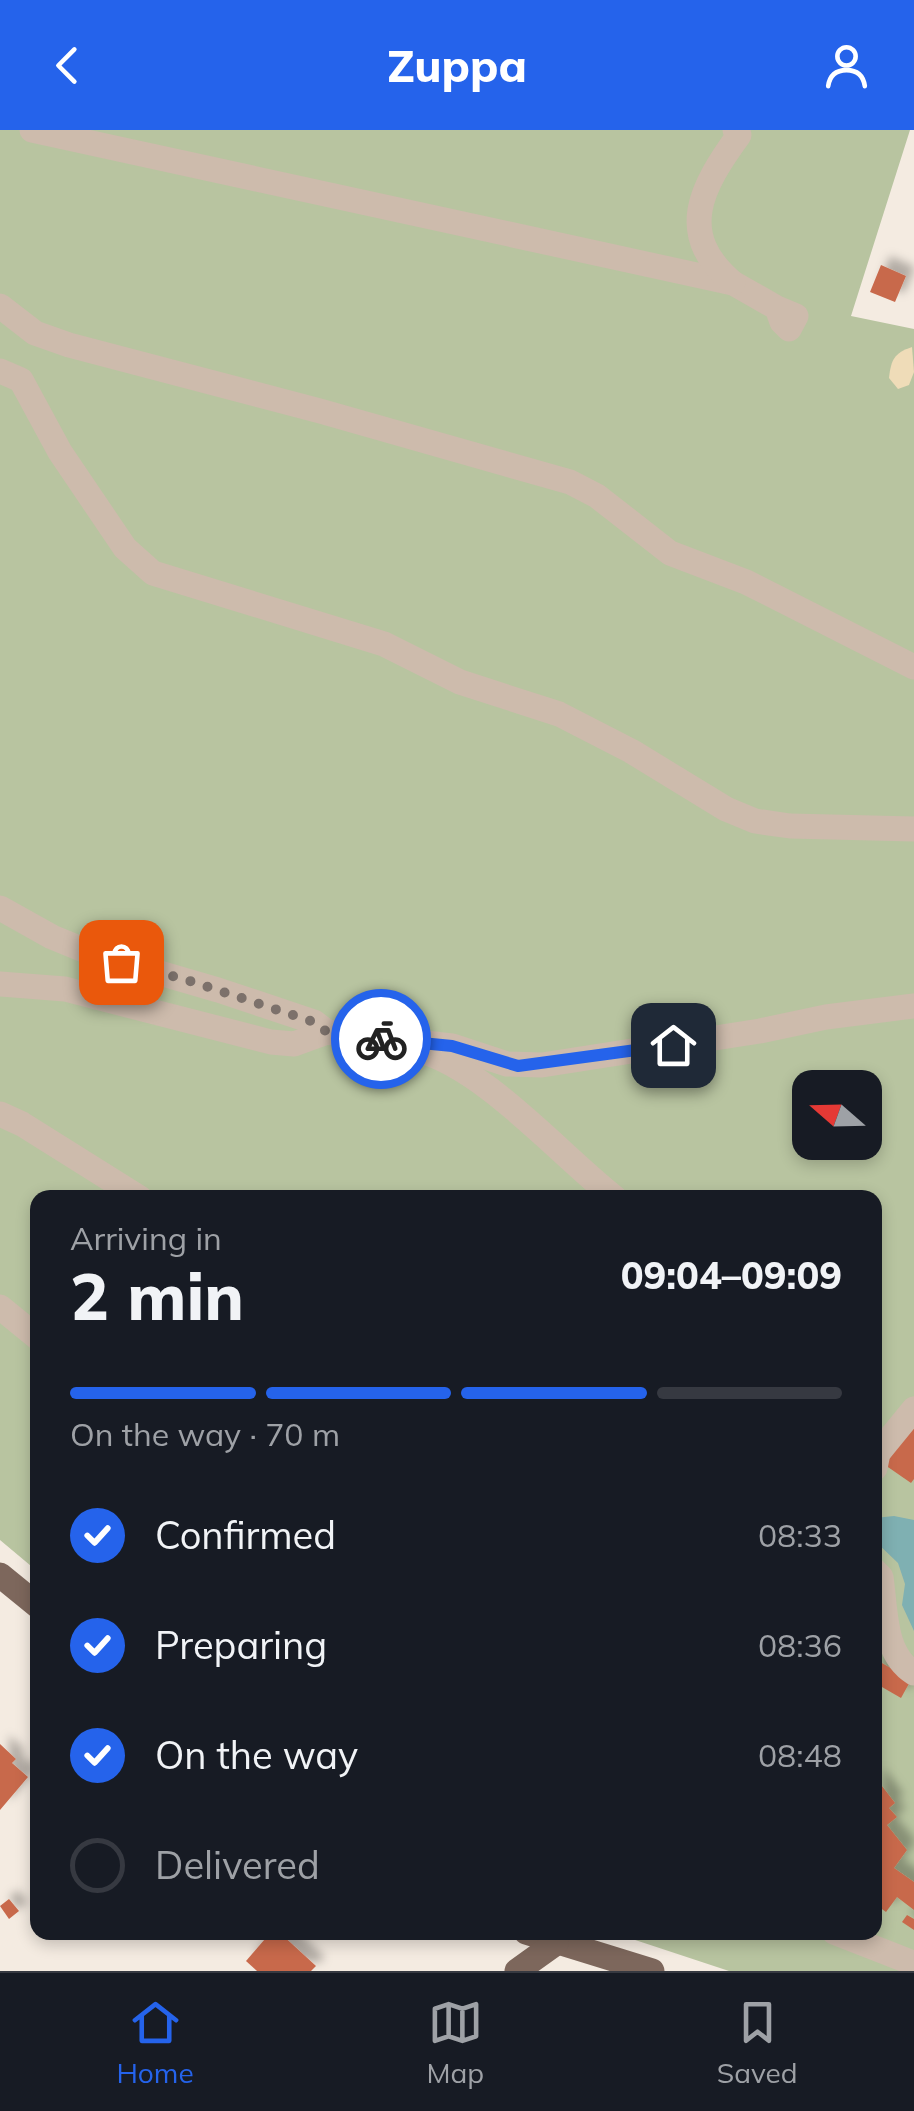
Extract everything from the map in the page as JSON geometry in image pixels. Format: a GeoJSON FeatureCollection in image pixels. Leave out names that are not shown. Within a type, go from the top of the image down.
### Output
{"type":"FeatureCollection","features":[{"type":"Feature","properties":{"kind":"main road"},"geometry":{"type":"LineString","coordinates":[[0,1575],[30,1599]]}},
{"type":"Feature","properties":{"kind":"main road"},"geometry":{"type":"LineString","coordinates":[[516,1971],[558,1940]]}},
{"type":"Feature","properties":{"kind":"main road"},"geometry":{"type":"LineString","coordinates":[[567,1940],[652,1971]]}},
{"type":"Feature","properties":{"kind":"lane"},"geometry":{"type":"LineString","coordinates":[[32,130],[733,283]]}},
{"type":"Feature","properties":{"kind":"lane"},"geometry":{"type":"LineString","coordinates":[[735,130],[739,135],[712,180],[699,212],[698,231],[717,270],[777,308]]}},
{"type":"Feature","properties":{"kind":"lane"},"geometry":{"type":"LineString","coordinates":[[0,306],[35,334],[69,345],[570,482],[598,496],[670,553],[746,582],[914,668]]}},
{"type":"Feature","properties":{"kind":"lane"},"geometry":{"type":"LineString","coordinates":[[0,371],[21,380],[60,452],[125,548],[154,573],[384,644],[460,682],[559,714],[755,822],[914,829]]}},
{"type":"Feature","properties":{"kind":"lane"},"geometry":{"type":"LineString","coordinates":[[0,908],[91,953],[314,1022],[327,1032]]}},
{"type":"Feature","properties":{"kind":"lane"},"geometry":{"type":"LineString","coordinates":[[0,984],[65,989],[271,1042],[294,1044],[327,1032],[452,1046],[518,1066],[914,1006]]}},
{"type":"Feature","properties":{"kind":"lane"},"geometry":{"type":"LineString","coordinates":[[369,1038],[425,1052],[471,1076],[527,1119],[605,1190]]}},
{"type":"Feature","properties":{"kind":"lane"},"geometry":{"type":"LineString","coordinates":[[0,1114],[127,1190]]}},
{"type":"Feature","properties":{"kind":"lane"},"geometry":{"type":"LineString","coordinates":[[0,1308],[30,1332]]}},
{"type":"Feature","properties":{"kind":"lane"},"geometry":{"type":"LineString","coordinates":[[882,1446],[914,1408]]}},
{"type":"Feature","properties":{"kind":"lane"},"geometry":{"type":"LineString","coordinates":[[882,1584],[892,1650],[903,1666],[914,1673]]}},
{"type":"Feature","properties":{"kind":"lane"},"geometry":{"type":"LineString","coordinates":[[854,1940],[913,1963]]}},
{"type":"Feature","properties":{"kind":"green space"},"geometry":{"type":"Polygon","coordinates":[[[0,130],[910,130],[851,316],[914,329],[914,1971],[729,1971],[635,1940],[882,1940],[882,1190],[30,1190],[30,1565],[0,1540],[0,130]]]}},
{"type":"Feature","properties":{"kind":"sand"},"geometry":{"type":"Polygon","coordinates":[[[912,347],[914,372],[909,385],[898,389],[889,378],[892,362],[912,347]]]}},
{"type":"Feature","properties":{"kind":"water"},"geometry":{"type":"Polygon","coordinates":[[[882,1517],[914,1520],[914,1631],[902,1605],[905,1584],[898,1563],[882,1548],[882,1517]]]}},
{"type":"Feature","properties":{"kind":"building"},"geometry":{"type":"Polygon","coordinates":[[[881,265],[906,276],[895,302],[870,292],[881,265]]]}},
{"type":"Feature","properties":{"kind":"building"},"geometry":{"type":"Polygon","coordinates":[[[914,1423],[914,1479],[911,1483],[885,1465],[914,1423]]]}},
{"type":"Feature","properties":{"kind":"building"},"geometry":{"type":"Polygon","coordinates":[[[882,1663],[911,1680],[901,1698],[882,1687],[882,1663]]]}},
{"type":"Feature","properties":{"kind":"building"},"geometry":{"type":"Polygon","coordinates":[[[0,1744],[16,1759],[12,1763],[28,1777],[0,1810],[0,1744]]]}},
{"type":"Feature","properties":{"kind":"building"},"geometry":{"type":"Polygon","coordinates":[[[882,1786],[895,1803],[889,1808],[897,1817],[887,1825],[907,1850],[894,1868],[914,1882],[914,1910],[897,1897],[886,1912],[882,1909],[882,1786]]]}},
{"type":"Feature","properties":{"kind":"building"},"geometry":{"type":"Polygon","coordinates":[[[9,1899],[19,1911],[9,1919],[0,1906],[9,1899]]]}},
{"type":"Feature","properties":{"kind":"building"},"geometry":{"type":"Polygon","coordinates":[[[907,1915],[914,1919],[914,1930],[902,1922],[907,1915]]]}},
{"type":"Feature","properties":{"kind":"building"},"geometry":{"type":"Polygon","coordinates":[[[264,1940],[288,1940],[316,1966],[311,1971],[257,1971],[246,1961],[264,1940]]]}},
{"type":"Feature","properties":{"kind":"way so far"},"geometry":{"type":"LineString","coordinates":[[121,962],[314,1022],[327,1032],[381,1039]]}},
{"type":"Feature","properties":{"kind":"route"},"geometry":{"type":"LineString","coordinates":[[381,1039],[452,1046],[518,1066],[673,1045]]}}]}
